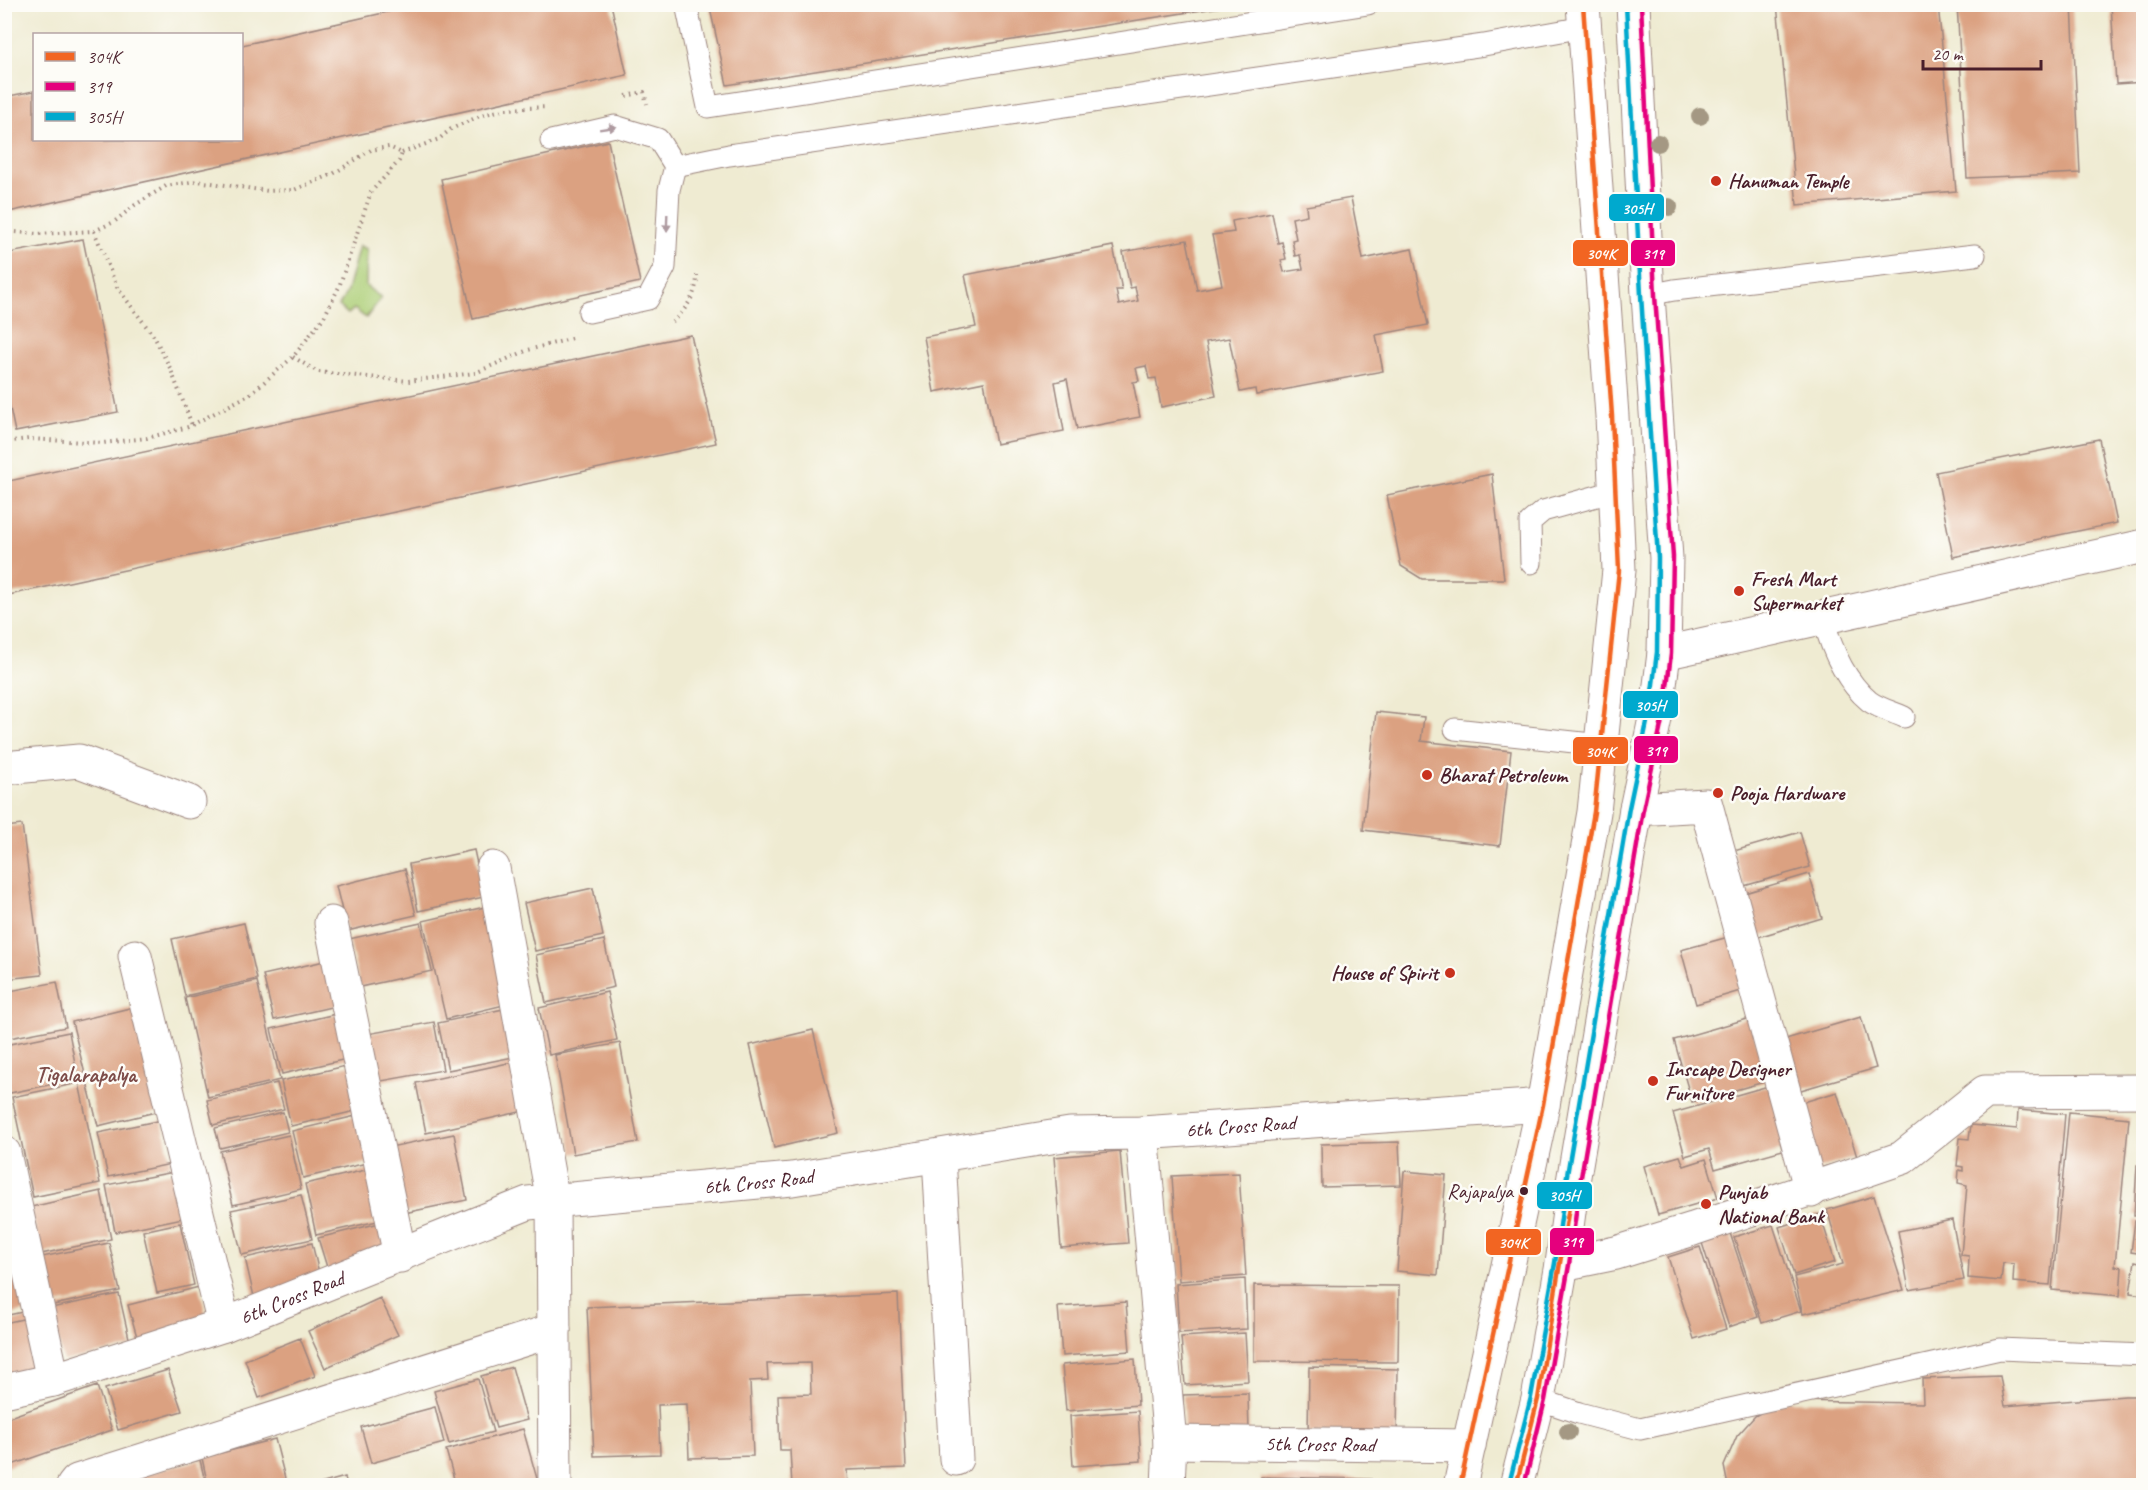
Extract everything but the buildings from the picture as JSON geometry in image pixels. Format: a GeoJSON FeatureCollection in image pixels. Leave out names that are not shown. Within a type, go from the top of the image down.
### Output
{"type":"FeatureCollection","features":[{"type":"Feature","properties":{"kind":"street"},"geometry":{"type":"LineString","coordinates":[[1516,1485],[1538,1399],[1636,809],[1657,708],[1664,653],[1666,558],[1648,295],[1633,4]]}},
{"type":"Feature","properties":{"kind":"street"},"geometry":{"type":"LineString","coordinates":[[1460,1485],[1543,1105],[1594,812],[1619,570],[1600,229],[1584,16]]}},
{"type":"Feature","properties":{"kind":"street"},"geometry":{"type":"LineString","coordinates":[[1664,653],[2144,546]]}},
{"type":"Feature","properties":{"kind":"street"},"geometry":{"type":"LineString","coordinates":[[4,768],[79,761],[189,802]]}},
{"type":"Feature","properties":{"kind":"street"},"geometry":{"type":"LineString","coordinates":[[1636,809],[1706,805],[1811,1191]]}},
{"type":"Feature","properties":{"kind":"street"},"geometry":{"type":"LineString","coordinates":[[493,868],[553,1201],[555,1485]]}},
{"type":"Feature","properties":{"kind":"street"},"geometry":{"type":"LineString","coordinates":[[331,923],[400,1256]]}},
{"type":"Feature","properties":{"kind":"street"},"geometry":{"type":"LineString","coordinates":[[135,956],[224,1325]]}},
{"type":"Feature","properties":{"kind":"street"},"geometry":{"type":"LineString","coordinates":[[1562,1264],[1616,1252],[1811,1191],[1902,1158],[1985,1092],[2144,1091]]}},
{"type":"Feature","properties":{"kind":"street","name":"6th Cross Road"},"geometry":{"type":"LineString","coordinates":[[4,1391],[52,1380],[224,1325],[528,1203],[792,1179],[1070,1134],[1142,1133],[1543,1105]]}},
{"type":"Feature","properties":{"kind":"street"},"geometry":{"type":"LineString","coordinates":[[1142,1133],[1170,1442],[1168,1485]]}},
{"type":"Feature","properties":{"kind":"street"},"geometry":{"type":"LineString","coordinates":[[4,1153],[52,1380]]}},
{"type":"Feature","properties":{"kind":"street"},"geometry":{"type":"LineString","coordinates":[[939,1157],[956,1459]]}},
{"type":"Feature","properties":{"kind":"street"},"geometry":{"type":"LineString","coordinates":[[73,1485],[77,1481],[554,1330]]}},
{"type":"Feature","properties":{"kind":"street","name":"5th Cross Road"},"geometry":{"type":"LineString","coordinates":[[1170,1442],[1469,1446]]}},
{"type":"Feature","properties":{"kind":"lane"},"geometry":{"type":"LineString","coordinates":[[686,4],[708,107],[1368,4]]}},
{"type":"Feature","properties":{"kind":"lane"},"geometry":{"type":"LineString","coordinates":[[675,166],[729,155],[1484,45],[1584,16]]}},
{"type":"Feature","properties":{"kind":"lane"},"geometry":{"type":"LineString","coordinates":[[551,141],[615,126],[658,139],[675,166],[669,190],[665,267],[648,299],[589,312]]}},
{"type":"Feature","properties":{"kind":"lane"},"geometry":{"type":"LineString","coordinates":[[1648,295],[1674,290],[1975,255]]}},
{"type":"Feature","properties":{"kind":"lane"},"geometry":{"type":"LineString","coordinates":[[1531,563],[1530,522],[1544,511],[1615,491]]}},
{"type":"Feature","properties":{"kind":"lane"},"geometry":{"type":"LineString","coordinates":[[1823,618],[1835,655],[1848,678],[1870,702],[1904,717]]}},
{"type":"Feature","properties":{"kind":"lane"},"geometry":{"type":"LineString","coordinates":[[1455,729],[1601,745]]}},
{"type":"Feature","properties":{"kind":"lane"},"geometry":{"type":"LineString","coordinates":[[1538,1399],[1579,1413],[1640,1429],[2000,1349],[2144,1354]]}},
{"type":"Feature","properties":{"kind":"path"},"geometry":{"type":"LineString","coordinates":[[4,231],[37,234],[94,231],[114,222],[135,204],[166,186],[197,181],[268,191],[294,190],[333,174],[371,150],[388,147],[402,153],[399,161],[371,192],[339,287],[324,317],[293,357],[249,395],[192,425],[147,438],[103,443],[30,439],[4,442]]}},
{"type":"Feature","properties":{"kind":"path"},"geometry":{"type":"LineString","coordinates":[[94,231],[117,287],[155,338],[171,370],[192,425]]}},
{"type":"Feature","properties":{"kind":"path"},"geometry":{"type":"LineString","coordinates":[[666,325],[686,307],[693,294],[697,269]]}},
{"type":"Feature","properties":{"kind":"path"},"geometry":{"type":"LineString","coordinates":[[293,357],[318,372],[408,381],[475,373],[528,350],[576,338]]}},
{"type":"Feature","properties":{"kind":"green space"},"geometry":{"type":"Polygon","coordinates":[[[359,246],[367,249],[366,286],[381,298],[366,318],[354,309],[348,314],[339,306],[347,291],[359,246]]]}},
{"type":"Feature","properties":{"kind":"transit line","name":"304K"},"geometry":{"type":"LineString","coordinates":[[1460,1486],[1543,1105],[1594,812],[1619,570],[1612,416],[1583,4]]}},
{"type":"Feature","properties":{"kind":"transit line","name":"305H"},"geometry":{"type":"LineString","coordinates":[[1509,1484],[1531,1397],[1555,1263],[1566,1181],[1629,808],[1650,708],[1657,652],[1658,558],[1641,295],[1626,4]]}},
{"type":"Feature","properties":{"kind":"transit line","name":"319"},"geometry":{"type":"LineString","coordinates":[[1524,1486],[1545,1400],[1569,1265],[1580,1183],[1643,810],[1664,711],[1671,654],[1673,557],[1655,295],[1641,4]]}},
{"type":"Feature","properties":{"kind":"transit line","name":"304K"},"geometry":{"type":"LineString","coordinates":[[1516,1486],[1538,1399],[1570,1201]]}},
{"type":"Feature","properties":{"kind":"place","name":"Hanuman Temple"},"geometry":{"type":"Point","coordinates":[1716,181]}},
{"type":"Feature","properties":{"kind":"place","name":"Fresh Mart Supermarket"},"geometry":{"type":"Point","coordinates":[1739,591]}},
{"type":"Feature","properties":{"kind":"place","name":"Bharat Petroleum"},"geometry":{"type":"Point","coordinates":[1427,775]}},
{"type":"Feature","properties":{"kind":"place","name":"Pooja Hardware"},"geometry":{"type":"Point","coordinates":[1718,793]}},
{"type":"Feature","properties":{"kind":"place","name":"House of Spirit"},"geometry":{"type":"Point","coordinates":[1450,973]}},
{"type":"Feature","properties":{"kind":"place","name":"Inscape Designer Furniture"},"geometry":{"type":"Point","coordinates":[1653,1081]}},
{"type":"Feature","properties":{"kind":"place","name":"Rajapalya"},"geometry":{"type":"Point","coordinates":[1524,1191]}},
{"type":"Feature","properties":{"kind":"place","name":"Punjab National Bank"},"geometry":{"type":"Point","coordinates":[1706,1204]}},
{"type":"Feature","properties":{"kind":"district","name":"Tigalarapalya"},"geometry":{"type":"Point","coordinates":[86,1075]}}]}
